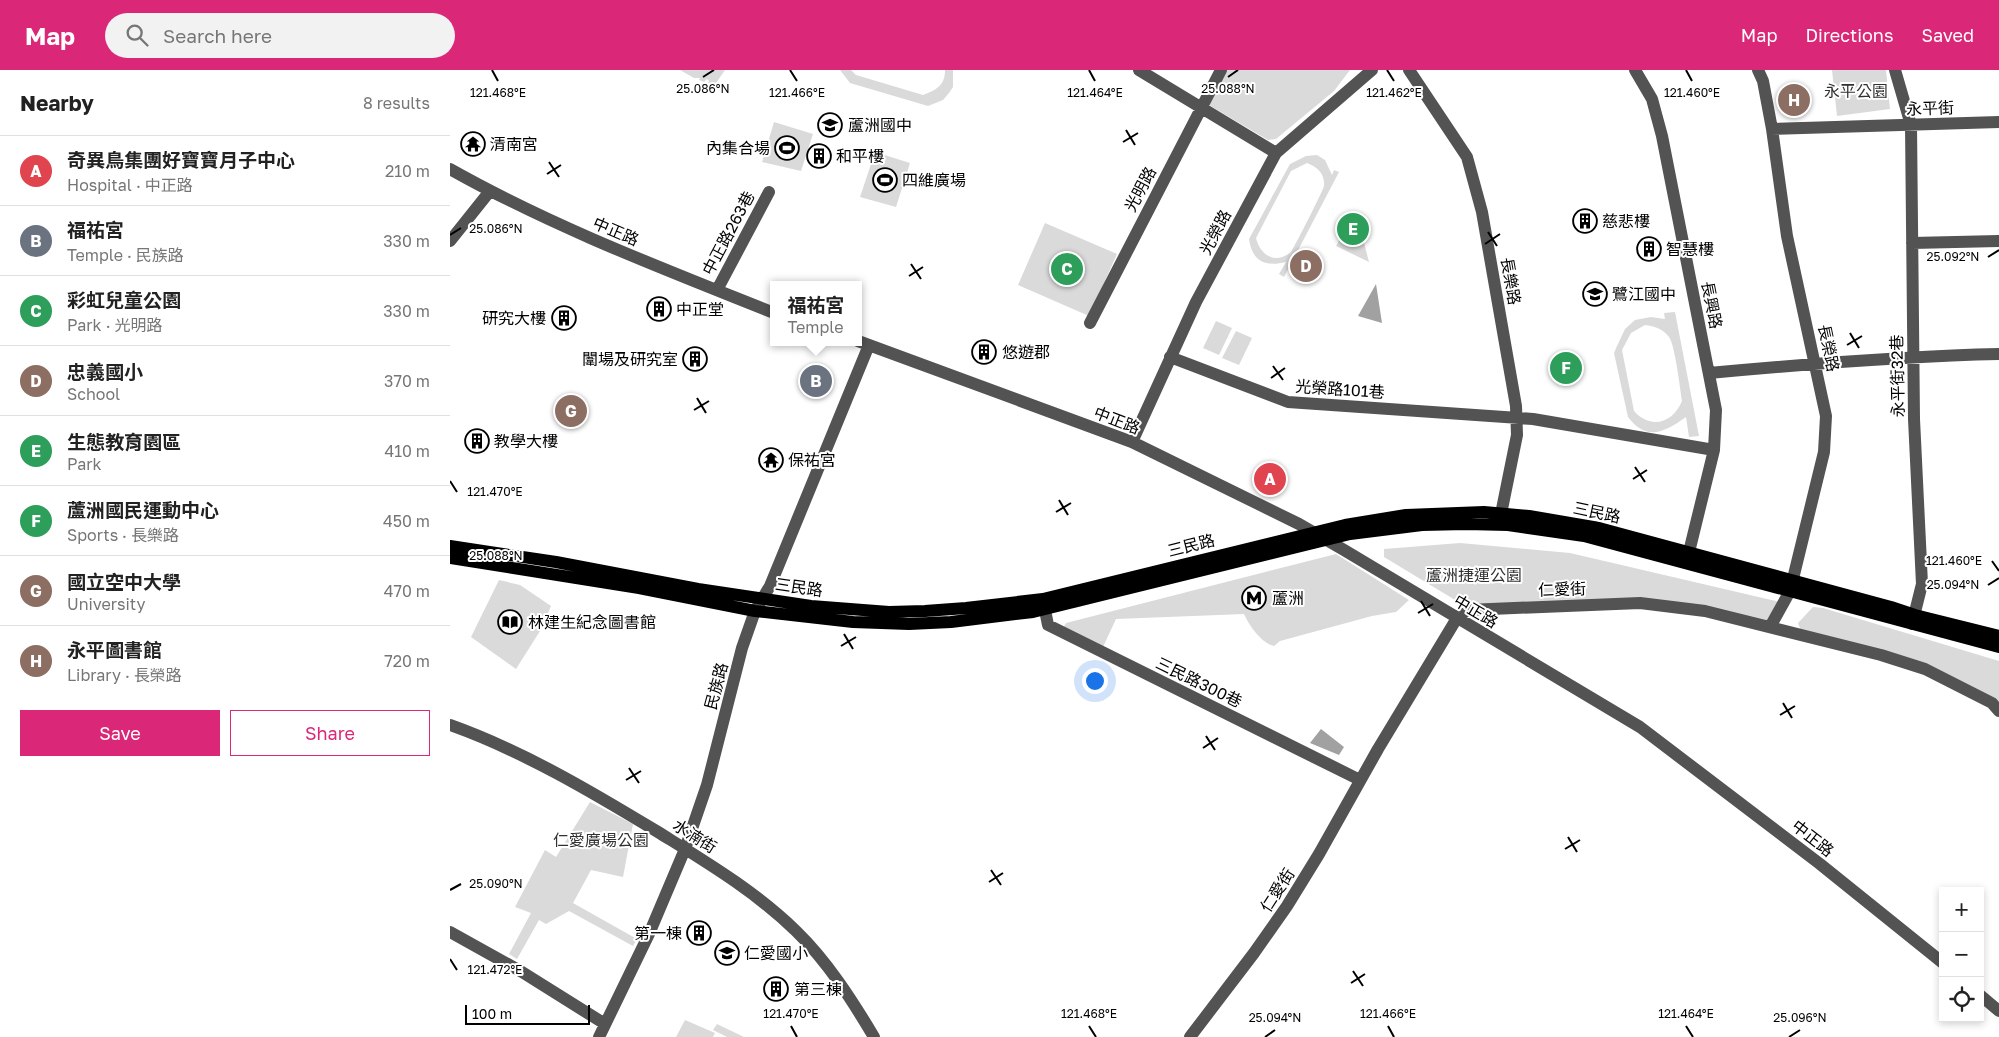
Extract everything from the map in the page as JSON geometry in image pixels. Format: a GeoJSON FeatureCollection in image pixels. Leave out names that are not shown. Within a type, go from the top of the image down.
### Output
{"type":"FeatureCollection","features":[{"type":"Feature","properties":{"kind":"main road","name":"三民路"},"geometry":{"type":"LineString","coordinates":[[1319,536],[1345,525],[1406,516],[1484,512],[1529,516],[1580,524],[1689,552],[1791,586]]}},
{"type":"Feature","properties":{"kind":"main road","name":"三民路"},"geometry":{"type":"LineString","coordinates":[[450,558],[638,588],[755,611],[853,622],[909,624],[951,622],[1044,604],[1319,536],[1390,528],[1466,524],[1532,528],[1584,536],[1791,586],[1891,607],[1914,620],[1933,624]]}},
{"type":"Feature","properties":{"kind":"main road","name":"三民路"},"geometry":{"type":"LineString","coordinates":[[450,546],[556,562],[698,589],[810,606],[889,612],[1044,604]]}},
{"type":"Feature","properties":{"kind":"main road"},"geometry":{"type":"LineString","coordinates":[[1933,624],[1999,636]]}},
{"type":"Feature","properties":{"kind":"main road"},"geometry":{"type":"LineString","coordinates":[[1933,624],[1999,647]]}},
{"type":"Feature","properties":{"kind":"street"},"geometry":{"type":"LineString","coordinates":[[1139,70],[1276,153]]}},
{"type":"Feature","properties":{"kind":"street","name":"光明路"},"geometry":{"type":"LineString","coordinates":[[1090,323],[1221,70]]}},
{"type":"Feature","properties":{"kind":"street","name":"光榮路"},"geometry":{"type":"LineString","coordinates":[[1132,442],[1196,302],[1276,153],[1372,70]]}},
{"type":"Feature","properties":{"kind":"street","name":"長樂路"},"geometry":{"type":"LineString","coordinates":[[1409,70],[1467,157],[1482,212],[1517,418],[1517,435],[1501,514]]}},
{"type":"Feature","properties":{"kind":"street","name":"長興路"},"geometry":{"type":"LineString","coordinates":[[1635,70],[1652,99],[1662,136],[1716,410],[1714,450],[1689,552]]}},
{"type":"Feature","properties":{"kind":"street","name":"長榮路"},"geometry":{"type":"LineString","coordinates":[[1758,70],[1772,129],[1787,236],[1816,362],[1826,416],[1824,452],[1791,586],[1770,627]]}},
{"type":"Feature","properties":{"kind":"street","name":"永平街32巷"},"geometry":{"type":"LineString","coordinates":[[1895,70],[1911,125],[1914,299],[1912,356],[1922,584],[1914,620]]}},
{"type":"Feature","properties":{"kind":"street","name":"永平街"},"geometry":{"type":"LineString","coordinates":[[1772,129],[1844,125],[1999,122]]}},
{"type":"Feature","properties":{"kind":"street","name":"中正路"},"geometry":{"type":"LineString","coordinates":[[450,169],[490,191],[608,246],[770,310]]}},
{"type":"Feature","properties":{"kind":"street"},"geometry":{"type":"LineString","coordinates":[[450,241],[490,191]]}},
{"type":"Feature","properties":{"kind":"street","name":"中正路263巷"},"geometry":{"type":"LineString","coordinates":[[717,290],[769,192]]}},
{"type":"Feature","properties":{"kind":"street"},"geometry":{"type":"LineString","coordinates":[[1912,244],[1999,241]]}},
{"type":"Feature","properties":{"kind":"street","name":"中正路"},"geometry":{"type":"LineString","coordinates":[[864,343],[1132,442],[1319,536],[1640,727],[1820,864],[1939,960]]}},
{"type":"Feature","properties":{"kind":"street","name":"民族路"},"geometry":{"type":"LineString","coordinates":[[599,1037],[649,934],[685,848],[707,785],[742,648],[755,611],[781,560],[864,343]]}},
{"type":"Feature","properties":{"kind":"street"},"geometry":{"type":"LineString","coordinates":[[1709,373],[1816,362],[1912,356],[1999,354]]}},
{"type":"Feature","properties":{"kind":"street","name":"光榮路101巷"},"geometry":{"type":"LineString","coordinates":[[1170,357],[1288,402],[1533,419],[1714,450]]}},
{"type":"Feature","properties":{"kind":"street","name":"仁愛街"},"geometry":{"type":"LineString","coordinates":[[1190,1037],[1287,906],[1457,618],[1467,610],[1640,603],[1705,611],[1925,669],[1992,703],[1999,711]]}},
{"type":"Feature","properties":{"kind":"street","name":"三民路300巷"},"geometry":{"type":"LineString","coordinates":[[1044,604],[1048,625],[1360,780]]}},
{"type":"Feature","properties":{"kind":"street","name":"水湳街"},"geometry":{"type":"LineString","coordinates":[[450,725],[526,758],[634,818],[734,879],[795,930],[813,949],[850,999],[874,1037]]}},
{"type":"Feature","properties":{"kind":"street"},"geometry":{"type":"LineString","coordinates":[[450,932],[522,972],[605,1024]]}},
{"type":"Feature","properties":{"kind":"street"},"geometry":{"type":"LineString","coordinates":[[1984,998],[1999,1011]]}},
{"type":"Feature","properties":{"kind":"green space"},"geometry":{"type":"Polygon","coordinates":[[[680,70],[725,70],[714,86],[708,83],[707,79],[704,82],[699,80],[700,78],[694,78],[680,70]]]}},
{"type":"Feature","properties":{"kind":"green space"},"geometry":{"type":"Polygon","coordinates":[[[840,70],[851,70],[856,75],[923,95],[942,83],[945,70],[953,70],[953,87],[943,100],[928,106],[850,83],[840,70]]]}},
{"type":"Feature","properties":{"kind":"green space"},"geometry":{"type":"Polygon","coordinates":[[[1227,70],[1350,70],[1334,91],[1276,139],[1268,140],[1209,105],[1227,70]]]}},
{"type":"Feature","properties":{"kind":"green space","name":"永平公園"},"geometry":{"type":"Polygon","coordinates":[[[1832,70],[1886,70],[1890,109],[1837,116],[1832,70]]]}},
{"type":"Feature","properties":{"kind":"green space","name":"內集合場"},"geometry":{"type":"Polygon","coordinates":[[[774,122],[813,134],[801,171],[762,162],[774,122]]]}},
{"type":"Feature","properties":{"kind":"green space","name":"四維廣場"},"geometry":{"type":"Polygon","coordinates":[[[875,152],[910,163],[896,207],[860,197],[875,152]]]}},
{"type":"Feature","properties":{"kind":"green space"},"geometry":{"type":"Polygon","coordinates":[[[1317,155],[1325,160],[1332,175],[1334,170],[1339,172],[1284,277],[1279,274],[1286,262],[1272,264],[1261,261],[1253,253],[1249,239],[1290,164],[1306,156],[1317,155]],[[1307,163],[1291,171],[1256,238],[1261,249],[1269,256],[1279,258],[1291,252],[1324,186],[1322,174],[1307,163]]]}},
{"type":"Feature","properties":{"kind":"green space"},"geometry":{"type":"Polygon","coordinates":[[[1356,212],[1369,262],[1336,246],[1356,212]]]}},
{"type":"Feature","properties":{"kind":"green space"},"geometry":{"type":"Polygon","coordinates":[[[1045,223],[1117,254],[1089,316],[1018,285],[1045,223]]]}},
{"type":"Feature","properties":{"kind":"green space"},"geometry":{"type":"Polygon","coordinates":[[[1675,312],[1699,436],[1689,437],[1686,417],[1671,427],[1656,432],[1649,432],[1635,425],[1628,417],[1614,353],[1625,329],[1635,320],[1651,317],[1665,319],[1664,313],[1675,312]],[[1645,325],[1631,333],[1622,350],[1634,411],[1647,421],[1654,422],[1667,419],[1673,415],[1682,401],[1677,367],[1669,337],[1655,327],[1645,325]]]}},
{"type":"Feature","properties":{"kind":"green space"},"geometry":{"type":"Polygon","coordinates":[[[1216,321],[1232,328],[1219,355],[1203,348],[1216,321]]]}},
{"type":"Feature","properties":{"kind":"green space"},"geometry":{"type":"Polygon","coordinates":[[[1236,331],[1252,338],[1239,365],[1222,358],[1236,331]]]}},
{"type":"Feature","properties":{"kind":"green space","name":"蘆洲捷運公園"},"geometry":{"type":"Polygon","coordinates":[[[1460,543],[1570,553],[1784,603],[1770,627],[1696,610],[1465,606],[1384,557],[1384,549],[1460,543]]]}},
{"type":"Feature","properties":{"kind":"green space"},"geometry":{"type":"Polygon","coordinates":[[[1336,554],[1409,600],[1396,612],[1372,616],[1280,641],[1274,646],[1260,637],[1244,614],[1116,619],[1103,647],[1063,628],[1066,623],[1336,554]]]}},
{"type":"Feature","properties":{"kind":"green space"},"geometry":{"type":"Polygon","coordinates":[[[499,580],[520,585],[551,606],[540,631],[516,669],[471,637],[499,580]]]}},
{"type":"Feature","properties":{"kind":"green space"},"geometry":{"type":"Polygon","coordinates":[[[1813,607],[1823,608],[1999,661],[1999,706],[1989,698],[1801,631],[1798,623],[1813,607]]]}},
{"type":"Feature","properties":{"kind":"green space","name":"仁愛廣場公園"},"geometry":{"type":"Polygon","coordinates":[[[590,802],[633,824],[623,877],[591,870],[573,903],[637,939],[633,946],[569,911],[546,924],[539,920],[517,959],[509,954],[531,913],[515,907],[545,850],[556,857],[590,802]]]}},
{"type":"Feature","properties":{"kind":"green space"},"geometry":{"type":"Polygon","coordinates":[[[685,1020],[715,1033],[713,1037],[676,1037],[685,1020]]]}},
{"type":"Feature","properties":{"kind":"green space"},"geometry":{"type":"Polygon","coordinates":[[[717,1024],[744,1037],[727,1037],[713,1030],[717,1024]]]}},
{"type":"Feature","properties":{"kind":"shaded area"},"geometry":{"type":"Polygon","coordinates":[[[1376,284],[1382,323],[1358,316],[1376,284]]]}},
{"type":"Feature","properties":{"kind":"shaded area"},"geometry":{"type":"Polygon","coordinates":[[[1321,729],[1344,747],[1339,755],[1310,743],[1321,729]]]}},
{"type":"Feature","properties":{"kind":"place","name":"永平圖書館"},"geometry":{"type":"Point","coordinates":[1794,100]}},
{"type":"Feature","properties":{"kind":"place","name":"蘆洲國中"},"geometry":{"type":"Point","coordinates":[830,125]}},
{"type":"Feature","properties":{"kind":"place","name":"清南宮"},"geometry":{"type":"Point","coordinates":[473,144]}},
{"type":"Feature","properties":{"kind":"place","name":"內集合場"},"geometry":{"type":"Point","coordinates":[787,148]}},
{"type":"Feature","properties":{"kind":"place","name":"和平樓"},"geometry":{"type":"Point","coordinates":[819,156]}},
{"type":"Feature","properties":{"kind":"place","name":"四維廣場"},"geometry":{"type":"Point","coordinates":[885,180]}},
{"type":"Feature","properties":{"kind":"place","name":"慈悲樓"},"geometry":{"type":"Point","coordinates":[1585,221]}},
{"type":"Feature","properties":{"kind":"place","name":"生態教育園區"},"geometry":{"type":"Point","coordinates":[1353,229]}},
{"type":"Feature","properties":{"kind":"place","name":"智慧樓"},"geometry":{"type":"Point","coordinates":[1649,249]}},
{"type":"Feature","properties":{"kind":"place","name":"忠義國小"},"geometry":{"type":"Point","coordinates":[1306,266]}},
{"type":"Feature","properties":{"kind":"place","name":"彩虹兒童公園"},"geometry":{"type":"Point","coordinates":[1067,269]}},
{"type":"Feature","properties":{"kind":"place","name":"鷺江國中"},"geometry":{"type":"Point","coordinates":[1595,294]}},
{"type":"Feature","properties":{"kind":"place","name":"中正堂"},"geometry":{"type":"Point","coordinates":[659,309]}},
{"type":"Feature","properties":{"kind":"place","name":"研究大樓"},"geometry":{"type":"Point","coordinates":[564,318]}},
{"type":"Feature","properties":{"kind":"place","name":"悠遊郡"},"geometry":{"type":"Point","coordinates":[984,352]}},
{"type":"Feature","properties":{"kind":"place","name":"闈場及研究室"},"geometry":{"type":"Point","coordinates":[695,359]}},
{"type":"Feature","properties":{"kind":"place","name":"蘆洲國民運動中心"},"geometry":{"type":"Point","coordinates":[1566,368]}},
{"type":"Feature","properties":{"kind":"place","name":"福祐宮"},"geometry":{"type":"Point","coordinates":[816,381]}},
{"type":"Feature","properties":{"kind":"place","name":"國立空中大學"},"geometry":{"type":"Point","coordinates":[571,411]}},
{"type":"Feature","properties":{"kind":"place","name":"教學大樓"},"geometry":{"type":"Point","coordinates":[477,441]}},
{"type":"Feature","properties":{"kind":"place","name":"保祐宮"},"geometry":{"type":"Point","coordinates":[771,460]}},
{"type":"Feature","properties":{"kind":"place","name":"奇異鳥集團好寶寶月子中心"},"geometry":{"type":"Point","coordinates":[1270,479]}},
{"type":"Feature","properties":{"kind":"place","name":"蘆洲"},"geometry":{"type":"Point","coordinates":[1254,598]}},
{"type":"Feature","properties":{"kind":"place","name":"林建生紀念圖書館"},"geometry":{"type":"Point","coordinates":[510,622]}},
{"type":"Feature","properties":{"kind":"place","name":"第一棟"},"geometry":{"type":"Point","coordinates":[699,933]}},
{"type":"Feature","properties":{"kind":"place","name":"仁愛國小"},"geometry":{"type":"Point","coordinates":[727,953]}},
{"type":"Feature","properties":{"kind":"place","name":"第三棟"},"geometry":{"type":"Point","coordinates":[776,989]}}]}
